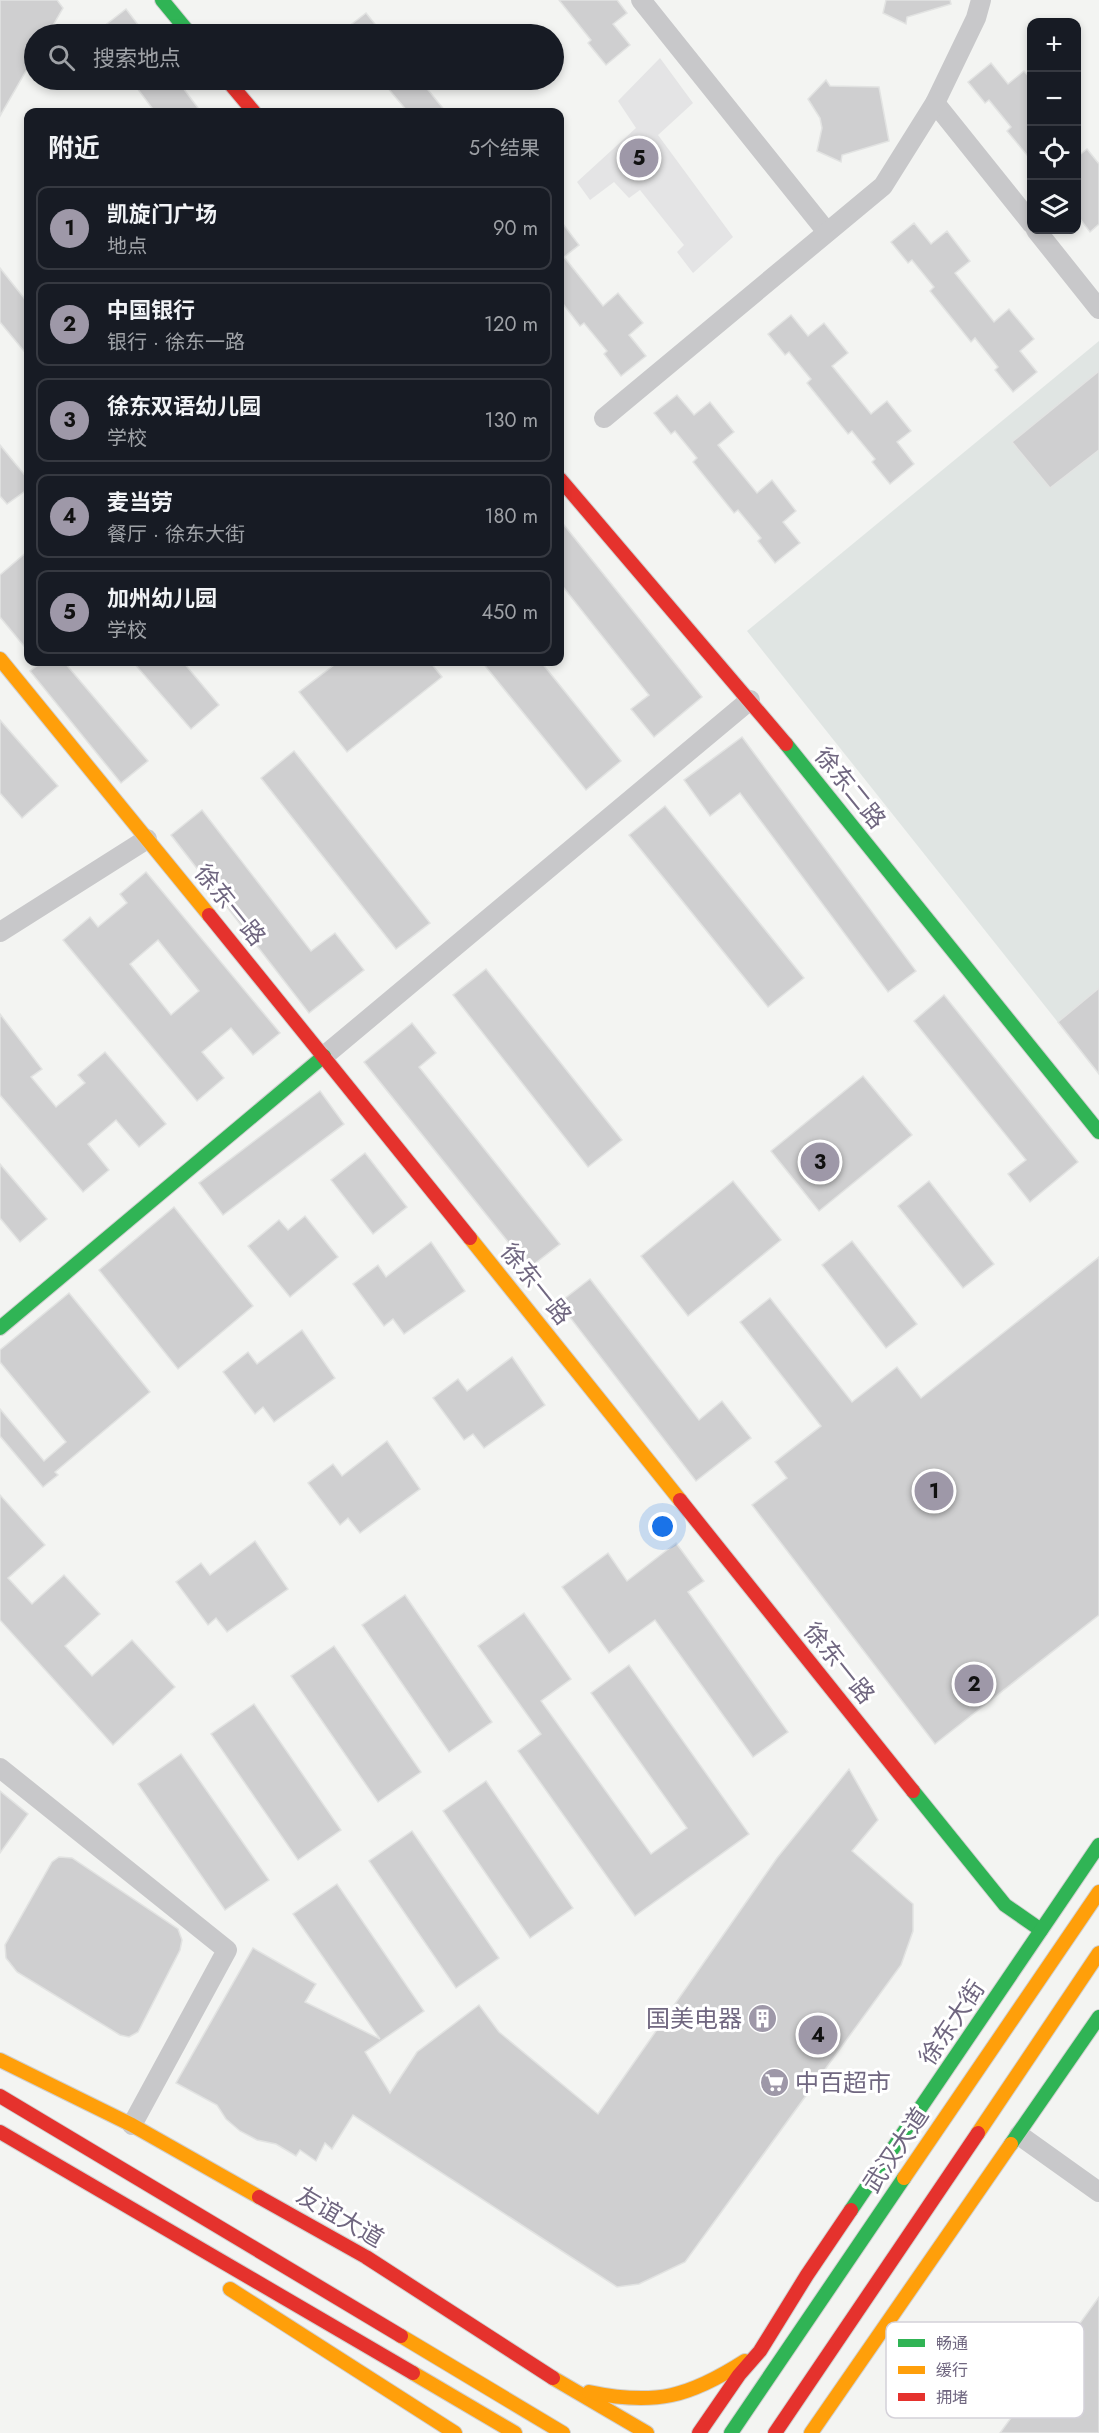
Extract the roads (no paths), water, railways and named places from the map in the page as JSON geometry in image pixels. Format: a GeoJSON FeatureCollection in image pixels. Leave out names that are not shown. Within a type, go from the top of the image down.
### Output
{"type":"FeatureCollection","features":[{"type":"Feature","properties":{"kind":"main road"},"geometry":{"type":"LineString","coordinates":[[162,0],[182,24]]}},
{"type":"Feature","properties":{"kind":"main road"},"geometry":{"type":"LineString","coordinates":[[235,90],[251,108]]}},
{"type":"Feature","properties":{"kind":"main road","name":"徐东二路"},"geometry":{"type":"LineString","coordinates":[[564,483],[750,700],[1099,1132]]}},
{"type":"Feature","properties":{"kind":"main road","name":"徐东一路"},"geometry":{"type":"LineString","coordinates":[[0,659],[324,1056],[1005,1905],[1041,1930]]}},
{"type":"Feature","properties":{"kind":"main road"},"geometry":{"type":"LineString","coordinates":[[0,1328],[324,1056]]}},
{"type":"Feature","properties":{"kind":"main road","name":"徐东大街"},"geometry":{"type":"LineString","coordinates":[[699,2433],[760,2351],[807,2275],[935,2090],[1099,1845]]}},
{"type":"Feature","properties":{"kind":"main road","name":"武汉大道"},"geometry":{"type":"LineString","coordinates":[[730,2433],[1099,1892]]}},
{"type":"Feature","properties":{"kind":"main road"},"geometry":{"type":"LineString","coordinates":[[775,2433],[1099,1953]]}},
{"type":"Feature","properties":{"kind":"main road"},"geometry":{"type":"LineString","coordinates":[[887,2322],[1099,2017]]}},
{"type":"Feature","properties":{"kind":"main road","name":"友谊大道"},"geometry":{"type":"LineString","coordinates":[[0,2060],[132,2125],[366,2257],[566,2386],[646,2433]]}},
{"type":"Feature","properties":{"kind":"main road"},"geometry":{"type":"LineString","coordinates":[[0,2096],[563,2433]]}},
{"type":"Feature","properties":{"kind":"main road"},"geometry":{"type":"LineString","coordinates":[[0,2132],[515,2433]]}},
{"type":"Feature","properties":{"kind":"main road"},"geometry":{"type":"LineString","coordinates":[[0,2142],[109,2212]]}},
{"type":"Feature","properties":{"kind":"main road"},"geometry":{"type":"LineString","coordinates":[[218,2281],[455,2433]]}},
{"type":"Feature","properties":{"kind":"main road"},"geometry":{"type":"LineString","coordinates":[[811,2433],[886,2324]]}},
{"type":"Feature","properties":{"kind":"main road"},"geometry":{"type":"LineString","coordinates":[[566,2386],[604,2396],[648,2398],[690,2391],[721,2376],[760,2351]]}},
{"type":"Feature","properties":{"kind":"main road"},"geometry":{"type":"LineString","coordinates":[[603,2406],[615,2428]]}},
{"type":"Feature","properties":{"kind":"main road"},"geometry":{"type":"LineString","coordinates":[[824,2433],[828,2408]]}},
{"type":"Feature","properties":{"kind":"street"},"geometry":{"type":"LineString","coordinates":[[641,0],[827,232]]}},
{"type":"Feature","properties":{"kind":"street"},"geometry":{"type":"LineString","coordinates":[[604,418],[883,186],[935,103],[976,18],[981,0]]}},
{"type":"Feature","properties":{"kind":"street"},"geometry":{"type":"LineString","coordinates":[[935,103],[1027,218]]}},
{"type":"Feature","properties":{"kind":"street"},"geometry":{"type":"LineString","coordinates":[[1039,234],[1099,309]]}},
{"type":"Feature","properties":{"kind":"street"},"geometry":{"type":"LineString","coordinates":[[324,1056],[750,700]]}},
{"type":"Feature","properties":{"kind":"street"},"geometry":{"type":"LineString","coordinates":[[0,932],[147,839]]}},
{"type":"Feature","properties":{"kind":"street"},"geometry":{"type":"LineString","coordinates":[[0,1768],[227,1950],[132,2125]]}},
{"type":"Feature","properties":{"kind":"street"},"geometry":{"type":"LineString","coordinates":[[1019,2135],[1099,2192]]}},
{"type":"Feature","properties":{"kind":"place","name":"加州幼儿园"},"geometry":{"type":"Point","coordinates":[639,158]}},
{"type":"Feature","properties":{"kind":"place","name":"徐东双语幼儿园"},"geometry":{"type":"Point","coordinates":[820,1162]}},
{"type":"Feature","properties":{"kind":"place","name":"凯旋门广场"},"geometry":{"type":"Point","coordinates":[934,1491]}},
{"type":"Feature","properties":{"kind":"place","name":"中国银行"},"geometry":{"type":"Point","coordinates":[974,1684]}},
{"type":"Feature","properties":{"kind":"place","name":"国美电器"},"geometry":{"type":"Point","coordinates":[763,2019]}},
{"type":"Feature","properties":{"kind":"place","name":"麦当劳"},"geometry":{"type":"Point","coordinates":[818,2035]}},
{"type":"Feature","properties":{"kind":"place","name":"中百超市"},"geometry":{"type":"Point","coordinates":[774,2083]}}]}
